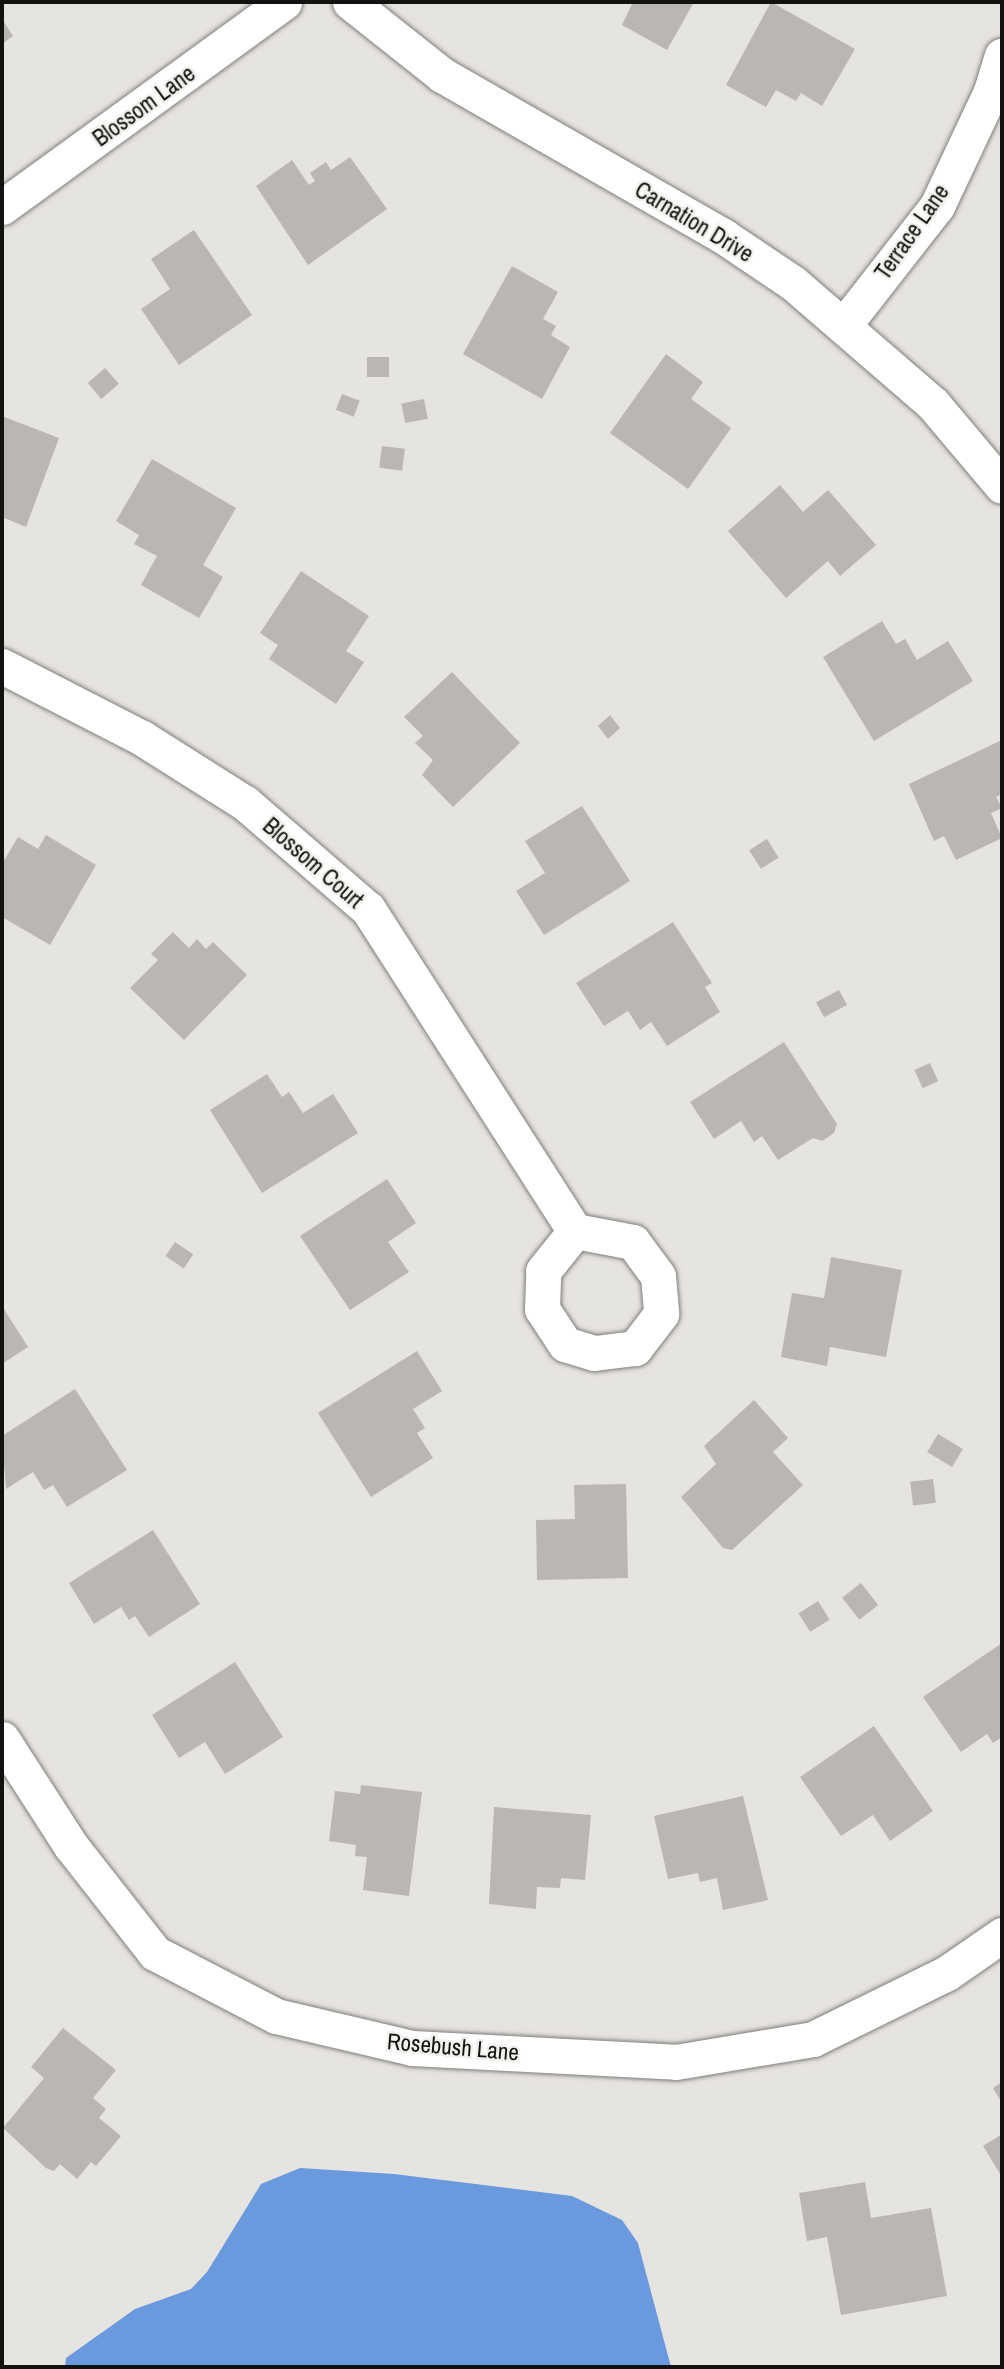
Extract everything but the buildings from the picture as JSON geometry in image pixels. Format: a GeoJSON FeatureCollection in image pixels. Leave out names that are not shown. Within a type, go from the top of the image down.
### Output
{"type":"FeatureCollection","features":[{"type":"Feature","properties":{"kind":"street","name":"Blossom Lane"},"geometry":{"type":"LineString","coordinates":[[2,207],[284,2]]}},
{"type":"Feature","properties":{"kind":"street","name":"Carnation Drive"},"geometry":{"type":"LineString","coordinates":[[350,2],[442,75],[723,236],[793,283],[933,404],[1002,486]]}},
{"type":"Feature","properties":{"kind":"street","name":"Terrace Lane"},"geometry":{"type":"LineString","coordinates":[[844,325],[937,206],[992,91],[1002,56]]}},
{"type":"Feature","properties":{"kind":"street","name":"Blossom Court"},"geometry":{"type":"LineString","coordinates":[[2,666],[142,738],[244,803],[368,909],[575,1231]]}},
{"type":"Feature","properties":{"kind":"street","name":"Rosebush Lane"},"geometry":{"type":"LineString","coordinates":[[2,1739],[71,1846],[155,1952],[276,2016],[412,2048],[676,2062],[813,2039],[947,1973],[1002,1935]]}},
{"type":"Feature","properties":{"kind":"water"},"geometry":{"type":"Polygon","coordinates":[[[300,2168],[394,2174],[572,2196],[622,2220],[638,2243],[671,2367],[65,2367],[66,2358],[135,2309],[191,2289],[207,2272],[261,2184],[300,2168]]]}}]}
